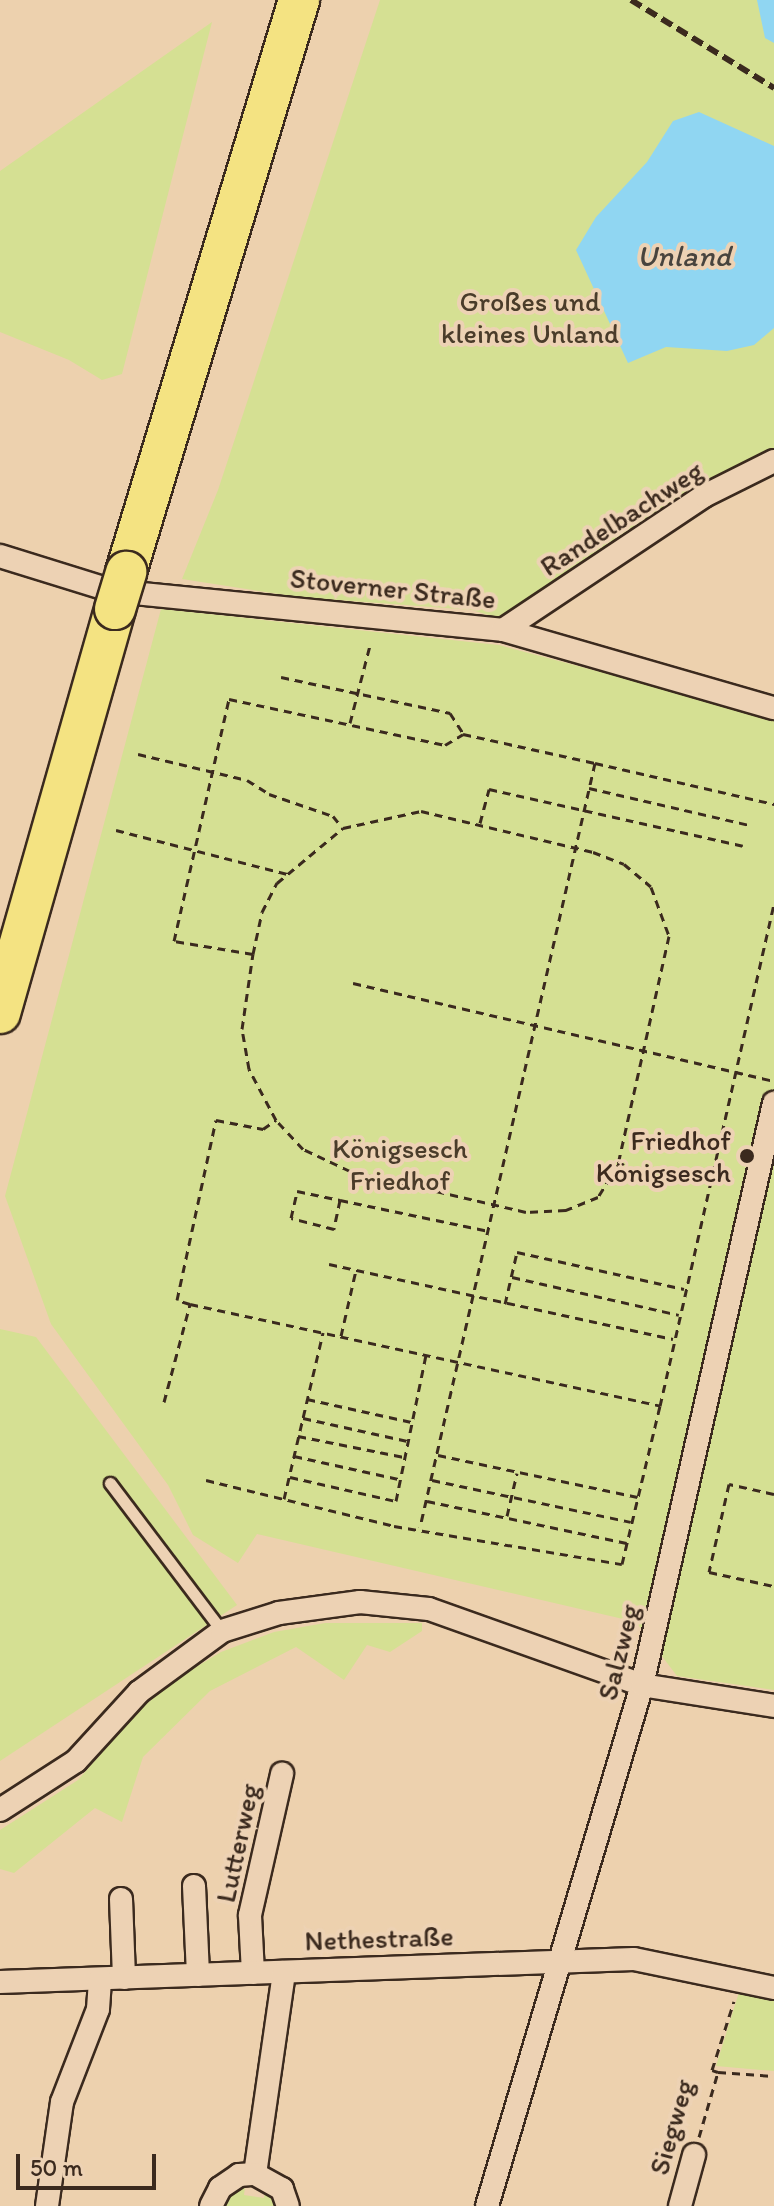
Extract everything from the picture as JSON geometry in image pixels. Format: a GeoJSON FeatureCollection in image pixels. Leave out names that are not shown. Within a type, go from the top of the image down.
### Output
{"type":"FeatureCollection","features":[{"type":"Feature","properties":{"kind":"highway"},"geometry":{"type":"LineString","coordinates":[[0,1013],[121,591],[299,0]]}},
{"type":"Feature","properties":{"kind":"street","name":"Randelbachweg"},"geometry":{"type":"LineString","coordinates":[[503,630],[704,496],[774,461]]}},
{"type":"Feature","properties":{"kind":"street","name":"Stoverner Straße"},"geometry":{"type":"LineString","coordinates":[[0,556],[113,591],[503,630],[774,708]]}},
{"type":"Feature","properties":{"kind":"street","name":"Salzweg"},"geometry":{"type":"LineString","coordinates":[[487,2206],[564,1960],[642,1685],[774,1103]]}},
{"type":"Feature","properties":{"kind":"street"},"geometry":{"type":"LineString","coordinates":[[0,1810],[76,1761],[139,1692],[222,1631],[279,1613],[360,1602],[429,1609],[642,1685],[774,1706]]}},
{"type":"Feature","properties":{"kind":"street","name":"Lutterweg"},"geometry":{"type":"LineString","coordinates":[[253,1973],[250,1915],[282,1774]]}},
{"type":"Feature","properties":{"kind":"street"},"geometry":{"type":"LineString","coordinates":[[194,1886],[198,1975]]}},
{"type":"Feature","properties":{"kind":"street"},"geometry":{"type":"LineString","coordinates":[[121,1899],[124,1978]]}},
{"type":"Feature","properties":{"kind":"street","name":"Nethestraße"},"geometry":{"type":"LineString","coordinates":[[0,1982],[634,1959],[741,1978],[774,1988]]}},
{"type":"Feature","properties":{"kind":"street"},"geometry":{"type":"LineString","coordinates":[[255,2174],[284,1972]]}},
{"type":"Feature","properties":{"kind":"street"},"geometry":{"type":"LineString","coordinates":[[47,2206],[62,2102],[98,2009],[100,1979]]}},
{"type":"Feature","properties":{"kind":"street","name":"Siegweg"},"geometry":{"type":"LineString","coordinates":[[680,2206],[694,2155]]}},
{"type":"Feature","properties":{"kind":"street"},"geometry":{"type":"LineString","coordinates":[[211,2206],[220,2188],[239,2175],[255,2174],[282,2189],[288,2206]]}},
{"type":"Feature","properties":{"kind":"lane"},"geometry":{"type":"LineString","coordinates":[[110,1483],[222,1631]]}},
{"type":"Feature","properties":{"kind":"path"},"geometry":{"type":"LineString","coordinates":[[350,724],[370,645]]}},
{"type":"Feature","properties":{"kind":"path"},"geometry":{"type":"LineString","coordinates":[[281,677],[450,713],[463,734]]}},
{"type":"Feature","properties":{"kind":"path"},"geometry":{"type":"LineString","coordinates":[[253,954],[174,941],[229,699],[445,745],[463,734],[774,804]]}},
{"type":"Feature","properties":{"kind":"path"},"geometry":{"type":"LineString","coordinates":[[138,754],[212,773],[310,806],[333,816],[343,828]]}},
{"type":"Feature","properties":{"kind":"path"},"geometry":{"type":"LineString","coordinates":[[420,1527],[595,763]]}},
{"type":"Feature","properties":{"kind":"path"},"geometry":{"type":"LineString","coordinates":[[589,788],[749,825]]}},
{"type":"Feature","properties":{"kind":"path"},"geometry":{"type":"LineString","coordinates":[[480,825],[489,789],[743,846]]}},
{"type":"Feature","properties":{"kind":"path"},"geometry":{"type":"LineString","coordinates":[[421,811],[480,825],[575,847],[624,864],[651,887],[669,936],[618,1165],[598,1197],[566,1210],[526,1212],[350,1171],[303,1149],[276,1120],[249,1069],[242,1029],[253,954],[262,912],[287,874],[343,828],[421,811]]}},
{"type":"Feature","properties":{"kind":"path"},"geometry":{"type":"LineString","coordinates":[[116,830],[287,874]]}},
{"type":"Feature","properties":{"kind":"path"},"geometry":{"type":"LineString","coordinates":[[206,1480],[394,1526],[420,1527],[622,1564],[774,904]]}},
{"type":"Feature","properties":{"kind":"path"},"geometry":{"type":"LineString","coordinates":[[353,983],[774,1081]]}},
{"type":"Feature","properties":{"kind":"path"},"geometry":{"type":"LineString","coordinates":[[276,1120],[263,1129],[216,1120],[177,1300],[660,1406]]}},
{"type":"Feature","properties":{"kind":"path"},"geometry":{"type":"LineString","coordinates":[[340,1200],[334,1229],[291,1218],[297,1191],[489,1231]]}},
{"type":"Feature","properties":{"kind":"path"},"geometry":{"type":"LineString","coordinates":[[505,1304],[517,1252],[684,1289]]}},
{"type":"Feature","properties":{"kind":"path"},"geometry":{"type":"LineString","coordinates":[[329,1264],[673,1339]]}},
{"type":"Feature","properties":{"kind":"path"},"geometry":{"type":"LineString","coordinates":[[341,1337],[356,1270]]}},
{"type":"Feature","properties":{"kind":"path"},"geometry":{"type":"LineString","coordinates":[[512,1277],[679,1315]]}},
{"type":"Feature","properties":{"kind":"path"},"geometry":{"type":"LineString","coordinates":[[164,1402],[190,1304]]}},
{"type":"Feature","properties":{"kind":"path"},"geometry":{"type":"LineString","coordinates":[[284,1499],[323,1333]]}},
{"type":"Feature","properties":{"kind":"path"},"geometry":{"type":"LineString","coordinates":[[290,1477],[396,1501],[426,1355]]}},
{"type":"Feature","properties":{"kind":"path"},"geometry":{"type":"LineString","coordinates":[[307,1399],[412,1422]]}},
{"type":"Feature","properties":{"kind":"path"},"geometry":{"type":"LineString","coordinates":[[303,1418],[408,1441]]}},
{"type":"Feature","properties":{"kind":"path"},"geometry":{"type":"LineString","coordinates":[[298,1436],[405,1457]]}},
{"type":"Feature","properties":{"kind":"path"},"geometry":{"type":"LineString","coordinates":[[437,1455],[638,1497]]}},
{"type":"Feature","properties":{"kind":"path"},"geometry":{"type":"LineString","coordinates":[[294,1456],[400,1479]]}},
{"type":"Feature","properties":{"kind":"path"},"geometry":{"type":"LineString","coordinates":[[507,1518],[517,1473]]}},
{"type":"Feature","properties":{"kind":"path"},"geometry":{"type":"LineString","coordinates":[[432,1480],[632,1522]]}},
{"type":"Feature","properties":{"kind":"path"},"geometry":{"type":"LineString","coordinates":[[774,1494],[729,1484],[709,1572],[774,1586]]}},
{"type":"Feature","properties":{"kind":"path"},"geometry":{"type":"LineString","coordinates":[[427,1501],[627,1543]]}},
{"type":"Feature","properties":{"kind":"path"},"geometry":{"type":"LineString","coordinates":[[718,2072],[712,2070],[741,1978]]}},
{"type":"Feature","properties":{"kind":"path","name":"Siegweg"},"geometry":{"type":"LineString","coordinates":[[694,2155],[718,2072],[774,2076]]}},
{"type":"Feature","properties":{"kind":"green space","name":"Großes und kleines Unland"},"geometry":{"type":"Polygon","coordinates":[[[380,0],[774,0],[774,458],[514,623],[472,610],[298,597],[182,579],[218,490],[380,0]]]}},
{"type":"Feature","properties":{"kind":"green space"},"geometry":{"type":"Polygon","coordinates":[[[212,22],[122,374],[102,380],[69,360],[0,332],[0,171],[212,22]]]}},
{"type":"Feature","properties":{"kind":"green space","name":"Königsesch Friedhof"},"geometry":{"type":"Polygon","coordinates":[[[161,609],[499,645],[774,718],[774,1690],[677,1676],[636,1622],[257,1534],[238,1563],[193,1535],[168,1485],[51,1324],[5,1196],[161,609]]]}},
{"type":"Feature","properties":{"kind":"green space"},"geometry":{"type":"Polygon","coordinates":[[[0,1329],[36,1337],[237,1605],[0,1761],[0,1329]]]}},
{"type":"Feature","properties":{"kind":"green space"},"geometry":{"type":"Polygon","coordinates":[[[325,1623],[422,1623],[422,1631],[390,1652],[367,1645],[344,1680],[296,1647],[210,1691],[143,1757],[122,1822],[95,1808],[14,1873],[0,1869],[0,1830],[78,1780],[140,1709],[181,1676],[221,1652],[274,1632],[325,1623]]]}},
{"type":"Feature","properties":{"kind":"green space"},"geometry":{"type":"Polygon","coordinates":[[[740,1989],[774,1998],[774,2071],[716,2066],[740,1989]]]}},
{"type":"Feature","properties":{"kind":"green space"},"geometry":{"type":"Polygon","coordinates":[[[246,2180],[244,2195],[264,2198],[267,2183],[284,2206],[219,2206],[246,2180]]]}},
{"type":"Feature","properties":{"kind":"water"},"geometry":{"type":"Polygon","coordinates":[[[757,0],[774,0],[774,43],[765,38],[757,0]]]}},
{"type":"Feature","properties":{"kind":"water","name":"Unland"},"geometry":{"type":"Polygon","coordinates":[[[699,112],[774,146],[774,328],[754,345],[727,351],[666,347],[628,363],[576,250],[596,217],[647,162],[673,121],[699,112]]]}},
{"type":"Feature","properties":{"kind":"railway"},"geometry":{"type":"LineString","coordinates":[[631,0],[774,88]]}},
{"type":"Feature","properties":{"kind":"place","name":"Friedhof Königsesch"},"geometry":{"type":"Point","coordinates":[747,1156]}}]}
